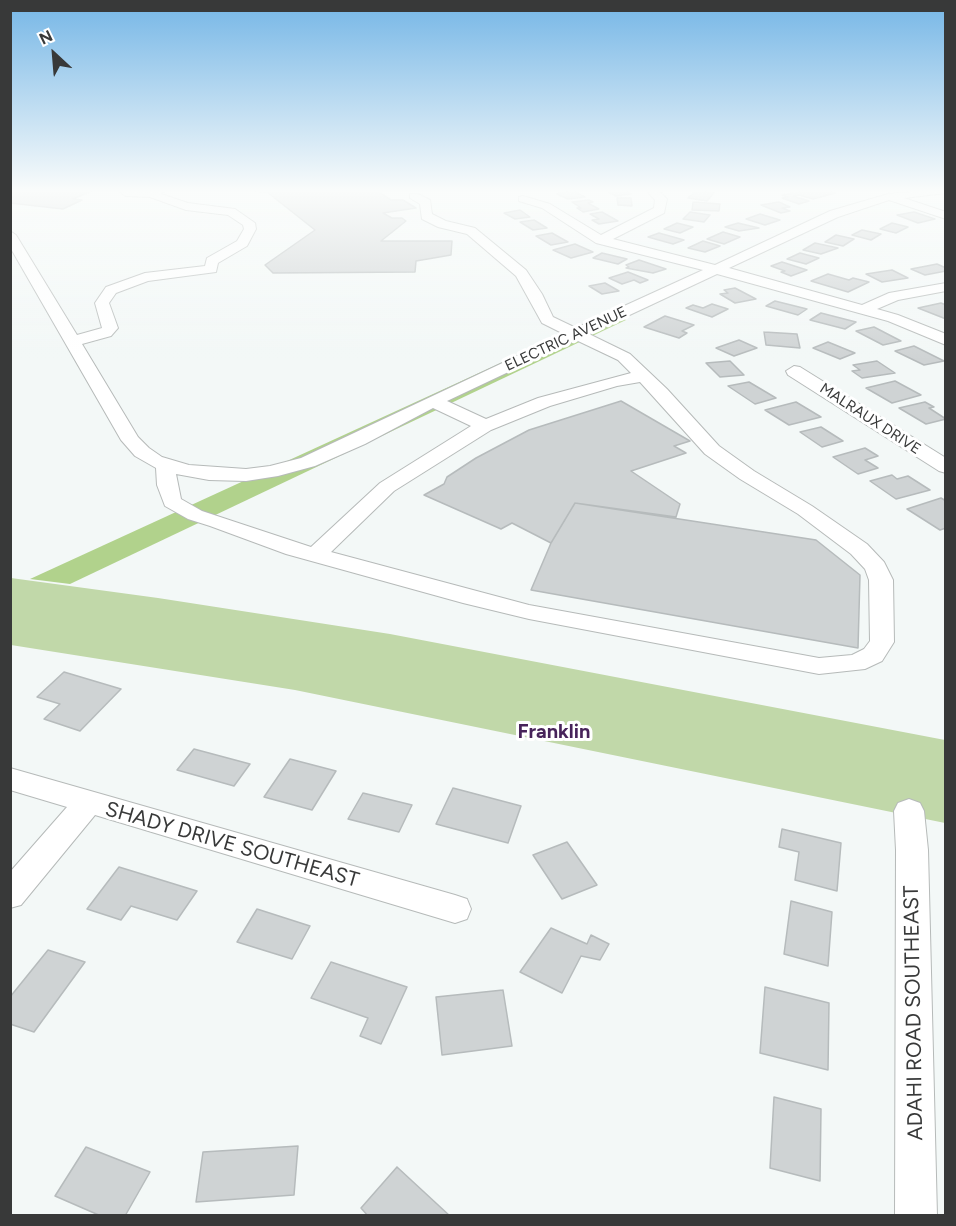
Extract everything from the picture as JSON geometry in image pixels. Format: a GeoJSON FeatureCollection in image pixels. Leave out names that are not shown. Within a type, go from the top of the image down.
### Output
{"type":"FeatureCollection","features":[{"type":"Feature","properties":{"kind":"street"},"geometry":{"type":"LineString","coordinates":[[17,246],[130,440],[142,452],[176,468],[166,485],[172,502],[195,515],[316,555],[529,612],[819,666],[856,663],[873,655],[882,642],[881,580],[876,567],[859,549],[830,527],[747,475],[712,450],[644,376],[614,350],[552,324],[543,312],[530,285],[520,273],[489,246]]}},
{"type":"Feature","properties":{"kind":"street"},"geometry":{"type":"LineString","coordinates":[[211,269],[212,261],[237,246]]}},
{"type":"Feature","properties":{"kind":"street"},"geometry":{"type":"LineString","coordinates":[[626,246],[911,324],[945,340]]}},
{"type":"Feature","properties":{"kind":"street","name":"ELECTRIC AVENUE"},"geometry":{"type":"LineString","coordinates":[[176,468],[209,474],[246,475],[271,472],[308,462],[765,246]]}},
{"type":"Feature","properties":{"kind":"street"},"geometry":{"type":"LineString","coordinates":[[84,362],[110,332],[102,303],[111,290],[145,277],[211,269],[223,279]]}},
{"type":"Feature","properties":{"kind":"street"},"geometry":{"type":"LineString","coordinates":[[862,310],[894,296],[945,287]]}},
{"type":"Feature","properties":{"kind":"street"},"geometry":{"type":"LineString","coordinates":[[543,312],[573,319],[616,315]]}},
{"type":"Feature","properties":{"kind":"street"},"geometry":{"type":"LineString","coordinates":[[72,341],[100,335],[110,328]]}},
{"type":"Feature","properties":{"kind":"street","name":"MALRAUX DRIVE"},"geometry":{"type":"LineString","coordinates":[[794,371],[945,467]]}},
{"type":"Feature","properties":{"kind":"street"},"geometry":{"type":"LineString","coordinates":[[316,555],[387,487],[485,426],[544,402],[615,381],[644,376]]}},
{"type":"Feature","properties":{"kind":"street"},"geometry":{"type":"LineString","coordinates":[[433,401],[485,426]]}},
{"type":"Feature","properties":{"kind":"street"},"geometry":{"type":"LineString","coordinates":[[209,474],[194,496],[195,502],[215,520]]}},
{"type":"Feature","properties":{"kind":"street","name":"SHADY DRIVE SOUTHEAST"},"geometry":{"type":"LineString","coordinates":[[10,779],[454,909]]}},
{"type":"Feature","properties":{"kind":"street"},"geometry":{"type":"LineString","coordinates":[[10,895],[88,803]]}},
{"type":"Feature","properties":{"kind":"street","name":"ADAHI ROAD SOUTHEAST"},"geometry":{"type":"LineString","coordinates":[[909,811],[912,850],[916,1215]]}},
{"type":"Feature","properties":{"kind":"green space"},"geometry":{"type":"Polygon","coordinates":[[[614,311],[626,320],[70,584],[30,579],[614,311]]]}},
{"type":"Feature","properties":{"kind":"green space"},"geometry":{"type":"Polygon","coordinates":[[[11,578],[390,634],[945,740],[945,823],[295,690],[11,645],[11,578]]]}},
{"type":"Feature","properties":{"kind":"building"},"geometry":{"type":"Polygon","coordinates":[[[292,246],[452,246],[451,255],[416,261],[415,272],[273,273],[265,265],[292,246]]]}},
{"type":"Feature","properties":{"kind":"building"},"geometry":{"type":"Polygon","coordinates":[[[567,246],[580,246],[593,252],[571,258],[553,250],[567,246]]]}},
{"type":"Feature","properties":{"kind":"building"},"geometry":{"type":"Polygon","coordinates":[[[692,246],[719,246],[705,252],[688,248],[692,246]]]}},
{"type":"Feature","properties":{"kind":"building"},"geometry":{"type":"Polygon","coordinates":[[[809,246],[838,248],[821,254],[803,250],[809,246]]]}},
{"type":"Feature","properties":{"kind":"building"},"geometry":{"type":"Polygon","coordinates":[[[602,253],[627,259],[618,264],[593,258],[602,253]]]}},
{"type":"Feature","properties":{"kind":"building"},"geometry":{"type":"Polygon","coordinates":[[[800,253],[819,258],[806,264],[787,259],[800,253]]]}},
{"type":"Feature","properties":{"kind":"building"},"geometry":{"type":"Polygon","coordinates":[[[639,260],[666,269],[653,273],[626,268],[629,267],[626,265],[639,260]]]}},
{"type":"Feature","properties":{"kind":"building"},"geometry":{"type":"Polygon","coordinates":[[[782,262],[807,270],[791,276],[771,266],[782,262]]]}},
{"type":"Feature","properties":{"kind":"building"},"geometry":{"type":"Polygon","coordinates":[[[937,264],[946,268],[946,271],[925,275],[911,269],[937,264]]]}},
{"type":"Feature","properties":{"kind":"building"},"geometry":{"type":"Polygon","coordinates":[[[892,270],[908,278],[882,282],[866,274],[892,270]]]}},
{"type":"Feature","properties":{"kind":"building"},"geometry":{"type":"Polygon","coordinates":[[[628,272],[648,280],[640,283],[634,280],[622,284],[609,278],[628,272]]]}},
{"type":"Feature","properties":{"kind":"building"},"geometry":{"type":"Polygon","coordinates":[[[828,274],[849,280],[853,278],[869,282],[848,292],[811,281],[828,274]]]}},
{"type":"Feature","properties":{"kind":"building"},"geometry":{"type":"Polygon","coordinates":[[[605,283],[619,291],[602,294],[589,286],[605,283]]]}},
{"type":"Feature","properties":{"kind":"building"},"geometry":{"type":"Polygon","coordinates":[[[735,288],[756,299],[735,303],[720,294],[728,293],[724,290],[735,288]]]}},
{"type":"Feature","properties":{"kind":"building"},"geometry":{"type":"Polygon","coordinates":[[[775,301],[807,309],[798,315],[766,306],[775,301]]]}},
{"type":"Feature","properties":{"kind":"building"},"geometry":{"type":"Polygon","coordinates":[[[941,303],[946,305],[946,319],[918,308],[941,303]]]}},
{"type":"Feature","properties":{"kind":"building"},"geometry":{"type":"Polygon","coordinates":[[[712,304],[728,309],[712,317],[686,308],[693,305],[703,308],[712,304]]]}},
{"type":"Feature","properties":{"kind":"building"},"geometry":{"type":"Polygon","coordinates":[[[821,313],[856,322],[845,329],[810,320],[821,313]]]}},
{"type":"Feature","properties":{"kind":"building"},"geometry":{"type":"Polygon","coordinates":[[[665,316],[694,325],[682,331],[687,333],[679,338],[644,327],[665,316]]]}},
{"type":"Feature","properties":{"kind":"building"},"geometry":{"type":"Polygon","coordinates":[[[874,327],[901,341],[883,345],[856,331],[874,327]]]}},
{"type":"Feature","properties":{"kind":"building"},"geometry":{"type":"Polygon","coordinates":[[[764,332],[797,334],[800,348],[766,345],[764,332]]]}},
{"type":"Feature","properties":{"kind":"building"},"geometry":{"type":"Polygon","coordinates":[[[739,340],[757,348],[734,356],[716,348],[739,340]]]}},
{"type":"Feature","properties":{"kind":"building"},"geometry":{"type":"Polygon","coordinates":[[[828,342],[855,353],[840,359],[813,348],[828,342]]]}},
{"type":"Feature","properties":{"kind":"building"},"geometry":{"type":"Polygon","coordinates":[[[914,346],[944,361],[924,365],[895,351],[914,346]]]}},
{"type":"Feature","properties":{"kind":"building"},"geometry":{"type":"Polygon","coordinates":[[[730,361],[744,375],[720,377],[706,363],[730,361]]]}},
{"type":"Feature","properties":{"kind":"building"},"geometry":{"type":"Polygon","coordinates":[[[877,361],[895,373],[862,378],[852,371],[860,370],[853,365],[877,361]]]}},
{"type":"Feature","properties":{"kind":"building"},"geometry":{"type":"Polygon","coordinates":[[[895,381],[921,395],[892,403],[866,388],[895,381]]]}},
{"type":"Feature","properties":{"kind":"building"},"geometry":{"type":"Polygon","coordinates":[[[749,382],[776,398],[755,404],[728,386],[749,382]]]}},
{"type":"Feature","properties":{"kind":"building"},"geometry":{"type":"Polygon","coordinates":[[[621,401],[690,441],[674,446],[686,453],[631,471],[680,504],[676,517],[575,503],[551,543],[512,523],[501,529],[424,495],[444,484],[447,477],[476,458],[529,430],[621,401]]]}},
{"type":"Feature","properties":{"kind":"building"},"geometry":{"type":"Polygon","coordinates":[[[796,402],[821,417],[789,425],[765,410],[796,402]]]}},
{"type":"Feature","properties":{"kind":"building"},"geometry":{"type":"Polygon","coordinates":[[[925,402],[934,407],[929,408],[946,419],[926,424],[899,408],[925,402]]]}},
{"type":"Feature","properties":{"kind":"building"},"geometry":{"type":"Polygon","coordinates":[[[821,427],[843,441],[822,447],[800,432],[821,427]]]}},
{"type":"Feature","properties":{"kind":"building"},"geometry":{"type":"Polygon","coordinates":[[[865,448],[878,456],[865,460],[878,468],[858,474],[833,457],[865,448]]]}},
{"type":"Feature","properties":{"kind":"building"},"geometry":{"type":"Polygon","coordinates":[[[892,475],[897,479],[908,476],[930,490],[896,499],[870,481],[892,475]]]}},
{"type":"Feature","properties":{"kind":"building"},"geometry":{"type":"Polygon","coordinates":[[[941,498],[946,501],[946,528],[940,530],[907,509],[941,498]]]}},
{"type":"Feature","properties":{"kind":"building"},"geometry":{"type":"Polygon","coordinates":[[[575,503],[816,540],[860,575],[858,648],[531,590],[551,543],[575,503]]]}},
{"type":"Feature","properties":{"kind":"building"},"geometry":{"type":"Polygon","coordinates":[[[64,672],[121,689],[80,731],[44,719],[60,704],[37,697],[64,672]]]}},
{"type":"Feature","properties":{"kind":"building"},"geometry":{"type":"Polygon","coordinates":[[[194,749],[250,764],[234,786],[177,770],[194,749]]]}},
{"type":"Feature","properties":{"kind":"building"},"geometry":{"type":"Polygon","coordinates":[[[290,759],[336,771],[312,810],[264,797],[290,759]]]}},
{"type":"Feature","properties":{"kind":"building"},"geometry":{"type":"Polygon","coordinates":[[[453,788],[521,806],[508,843],[436,824],[453,788]]]}},
{"type":"Feature","properties":{"kind":"building"},"geometry":{"type":"Polygon","coordinates":[[[363,793],[412,805],[399,832],[348,819],[363,793]]]}},
{"type":"Feature","properties":{"kind":"building"},"geometry":{"type":"Polygon","coordinates":[[[782,829],[841,843],[837,891],[795,880],[799,852],[779,847],[782,829]]]}},
{"type":"Feature","properties":{"kind":"building"},"geometry":{"type":"Polygon","coordinates":[[[567,842],[597,885],[562,899],[533,855],[567,842]]]}},
{"type":"Feature","properties":{"kind":"building"},"geometry":{"type":"Polygon","coordinates":[[[119,867],[197,891],[177,920],[131,906],[121,920],[87,909],[119,867]]]}},
{"type":"Feature","properties":{"kind":"building"},"geometry":{"type":"Polygon","coordinates":[[[791,901],[832,912],[828,966],[784,954],[791,901]]]}},
{"type":"Feature","properties":{"kind":"building"},"geometry":{"type":"Polygon","coordinates":[[[257,909],[310,926],[292,959],[237,942],[257,909]]]}},
{"type":"Feature","properties":{"kind":"building"},"geometry":{"type":"Polygon","coordinates":[[[551,928],[587,944],[591,935],[609,944],[600,960],[581,956],[562,993],[520,972],[551,928]]]}},
{"type":"Feature","properties":{"kind":"building"},"geometry":{"type":"Polygon","coordinates":[[[48,950],[85,962],[34,1032],[10,1024],[10,997],[48,950]]]}},
{"type":"Feature","properties":{"kind":"building"},"geometry":{"type":"Polygon","coordinates":[[[331,962],[407,987],[381,1044],[360,1036],[368,1018],[311,998],[331,962]]]}},
{"type":"Feature","properties":{"kind":"building"},"geometry":{"type":"Polygon","coordinates":[[[765,987],[829,1003],[828,1070],[760,1053],[765,987]]]}},
{"type":"Feature","properties":{"kind":"building"},"geometry":{"type":"Polygon","coordinates":[[[503,990],[512,1046],[442,1055],[436,997],[503,990]]]}},
{"type":"Feature","properties":{"kind":"building"},"geometry":{"type":"Polygon","coordinates":[[[774,1097],[821,1109],[820,1181],[770,1168],[774,1097]]]}},
{"type":"Feature","properties":{"kind":"building"},"geometry":{"type":"Polygon","coordinates":[[[298,1146],[294,1195],[196,1202],[203,1152],[298,1146]]]}},
{"type":"Feature","properties":{"kind":"building"},"geometry":{"type":"Polygon","coordinates":[[[86,1147],[150,1172],[125,1216],[101,1216],[55,1196],[86,1147]]]}},
{"type":"Feature","properties":{"kind":"building"},"geometry":{"type":"Polygon","coordinates":[[[397,1167],[450,1216],[368,1216],[361,1208],[397,1167]]]}},
{"type":"Feature","properties":{"kind":"district","name":"Franklin"},"geometry":{"type":"Point","coordinates":[554,732]}}]}
